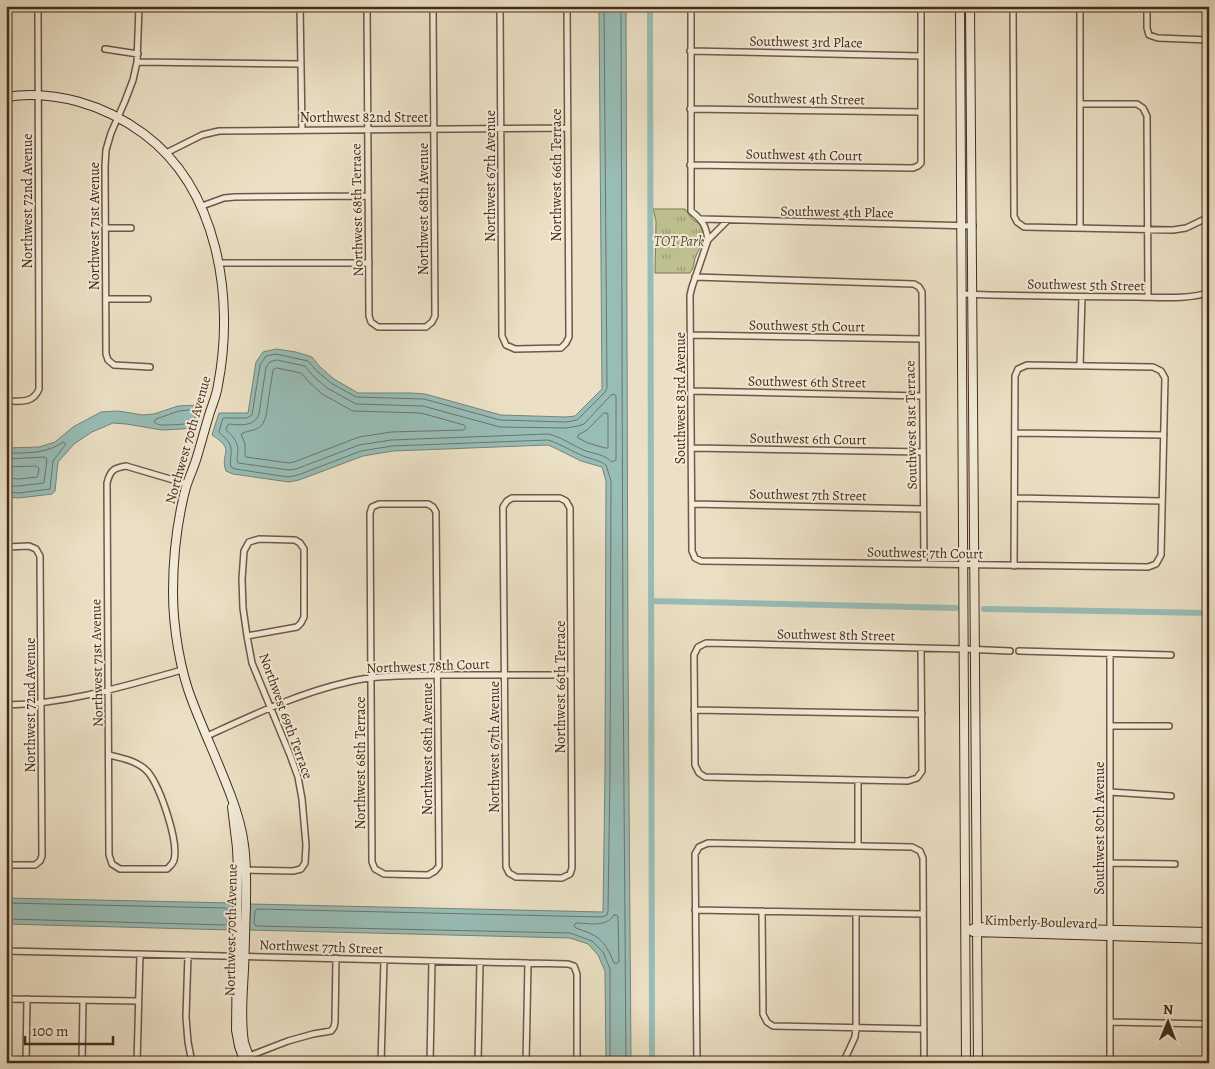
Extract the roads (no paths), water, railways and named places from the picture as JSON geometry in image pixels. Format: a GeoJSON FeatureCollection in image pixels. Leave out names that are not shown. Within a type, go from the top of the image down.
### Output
{"type":"FeatureCollection","features":[{"type":"Feature","properties":{"kind":"street","name":"Northwest 72nd Avenue"},"geometry":{"type":"LineString","coordinates":[[6,401],[30,401],[37,395],[39,389],[38,6]]}},
{"type":"Feature","properties":{"kind":"street","name":"Northwest 71st Avenue"},"geometry":{"type":"LineString","coordinates":[[139,6],[138,54],[133,80],[106,150],[106,354],[108,360],[114,365],[150,367]]}},
{"type":"Feature","properties":{"kind":"street"},"geometry":{"type":"LineString","coordinates":[[300,6],[302,130]]}},
{"type":"Feature","properties":{"kind":"street","name":"Northwest 68th Terrace"},"geometry":{"type":"LineString","coordinates":[[366,6],[368,263],[369,316],[371,322]]}},
{"type":"Feature","properties":{"kind":"street","name":"Northwest 68th Avenue"},"geometry":{"type":"LineString","coordinates":[[371,322],[378,327],[426,327],[435,316],[434,6]]}},
{"type":"Feature","properties":{"kind":"street","name":"Northwest 67th Avenue"},"geometry":{"type":"LineString","coordinates":[[500,6],[502,336],[506,345]]}},
{"type":"Feature","properties":{"kind":"street","name":"Northwest 66th Terrace"},"geometry":{"type":"LineString","coordinates":[[506,345],[515,349],[560,348],[569,337],[567,6]]}},
{"type":"Feature","properties":{"kind":"street"},"geometry":{"type":"LineString","coordinates":[[691,6],[691,210],[701,219],[707,229],[708,240]]}},
{"type":"Feature","properties":{"kind":"street"},"geometry":{"type":"LineString","coordinates":[[921,6],[922,112]]}},
{"type":"Feature","properties":{"kind":"street"},"geometry":{"type":"LineString","coordinates":[[960,6],[966,1063]]}},
{"type":"Feature","properties":{"kind":"street"},"geometry":{"type":"LineString","coordinates":[[970,6],[978,1063]]}},
{"type":"Feature","properties":{"kind":"street"},"geometry":{"type":"LineString","coordinates":[[1013,6],[1014,216],[1017,222],[1024,226],[1173,230],[1186,228],[1209,216]]}},
{"type":"Feature","properties":{"kind":"street"},"geometry":{"type":"LineString","coordinates":[[1080,6],[1080,228]]}},
{"type":"Feature","properties":{"kind":"street"},"geometry":{"type":"LineString","coordinates":[[1147,6],[1147,28],[1149,35],[1158,38],[1209,40]]}},
{"type":"Feature","properties":{"kind":"street"},"geometry":{"type":"LineString","coordinates":[[105,49],[138,54]]}},
{"type":"Feature","properties":{"kind":"street","name":"Southwest 3rd Place"},"geometry":{"type":"LineString","coordinates":[[690,51],[921,56]]}},
{"type":"Feature","properties":{"kind":"street"},"geometry":{"type":"LineString","coordinates":[[137,62],[301,64]]}},
{"type":"Feature","properties":{"kind":"street"},"geometry":{"type":"LineString","coordinates":[[6,97],[17,95],[56,97],[76,101],[119,117]]}},
{"type":"Feature","properties":{"kind":"street"},"geometry":{"type":"LineString","coordinates":[[1080,104],[1137,104],[1143,108],[1147,116],[1148,297]]}},
{"type":"Feature","properties":{"kind":"street","name":"Southwest 4th Street"},"geometry":{"type":"LineString","coordinates":[[690,109],[922,112]]}},
{"type":"Feature","properties":{"kind":"street","name":"Southwest 4th Court"},"geometry":{"type":"LineString","coordinates":[[690,165],[913,168],[922,163],[922,112]]}},
{"type":"Feature","properties":{"kind":"street","name":"Northwest 70th Avenue"},"geometry":{"type":"LineString","coordinates":[[119,117],[154,141],[166,153],[180,170],[202,206],[212,237],[223,288],[222,360],[218,388],[187,484],[179,520],[173,594],[175,625],[182,670],[192,702],[238,814],[244,843],[246,870],[241,956]]}},
{"type":"Feature","properties":{"kind":"street","name":"Northwest 82nd Street"},"geometry":{"type":"LineString","coordinates":[[166,153],[202,135],[219,131],[567,128]]}},
{"type":"Feature","properties":{"kind":"street"},"geometry":{"type":"LineString","coordinates":[[202,206],[224,198],[235,197],[368,196]]}},
{"type":"Feature","properties":{"kind":"street","name":"Southwest 4th Place"},"geometry":{"type":"LineString","coordinates":[[701,219],[973,226]]}},
{"type":"Feature","properties":{"kind":"street","name":"Southwest 83rd Avenue"},"geometry":{"type":"LineString","coordinates":[[694,558],[692,551],[690,295],[708,240],[728,220]]}},
{"type":"Feature","properties":{"kind":"street"},"geometry":{"type":"LineString","coordinates":[[106,228],[131,228]]}},
{"type":"Feature","properties":{"kind":"street"},"geometry":{"type":"LineString","coordinates":[[218,262],[368,263]]}},
{"type":"Feature","properties":{"kind":"street","name":"Southwest 81st Terrace"},"geometry":{"type":"LineString","coordinates":[[695,277],[914,284],[919,287],[922,292],[924,564]]}},
{"type":"Feature","properties":{"kind":"street","name":"Southwest 5th Street"},"geometry":{"type":"LineString","coordinates":[[962,294],[1178,297],[1204,295],[1209,292]]}},
{"type":"Feature","properties":{"kind":"street"},"geometry":{"type":"LineString","coordinates":[[1080,366],[1082,297]]}},
{"type":"Feature","properties":{"kind":"street"},"geometry":{"type":"LineString","coordinates":[[106,299],[148,299]]}},
{"type":"Feature","properties":{"kind":"street","name":"Southwest 5th Court"},"geometry":{"type":"LineString","coordinates":[[691,335],[922,339]]}},
{"type":"Feature","properties":{"kind":"street"},"geometry":{"type":"LineString","coordinates":[[1014,566],[1015,376],[1018,369],[1027,365],[1153,367],[1161,371],[1165,378],[1162,501],[1015,498]]}},
{"type":"Feature","properties":{"kind":"street","name":"Southwest 6th Street"},"geometry":{"type":"LineString","coordinates":[[691,391],[922,396]]}},
{"type":"Feature","properties":{"kind":"street"},"geometry":{"type":"LineString","coordinates":[[1016,433],[1164,435]]}},
{"type":"Feature","properties":{"kind":"street","name":"Southwest 6th Court"},"geometry":{"type":"LineString","coordinates":[[692,448],[923,452]]}},
{"type":"Feature","properties":{"kind":"street","name":"Northwest 71st Avenue"},"geometry":{"type":"LineString","coordinates":[[109,755],[130,760],[147,771],[161,796],[171,826],[174,847],[174,860],[167,869],[120,869],[112,864],[108,855],[107,483],[113,470],[126,466],[187,484]]}},
{"type":"Feature","properties":{"kind":"street","name":"Northwest 66th Terrace"},"geometry":{"type":"LineString","coordinates":[[507,501],[512,498],[560,498],[566,501],[570,508],[572,868],[570,874]]}},
{"type":"Feature","properties":{"kind":"street","name":"Northwest 67th Avenue"},"geometry":{"type":"LineString","coordinates":[[507,501],[503,507],[506,866],[509,873],[516,878],[562,878],[570,874]]}},
{"type":"Feature","properties":{"kind":"street","name":"Southwest 7th Court"},"geometry":{"type":"LineString","coordinates":[[694,558],[700,561],[1148,567],[1156,564],[1161,555],[1162,501]]}},
{"type":"Feature","properties":{"kind":"street","name":"Northwest 68th Avenue"},"geometry":{"type":"LineString","coordinates":[[372,507],[379,504],[428,504],[433,506],[436,512],[438,675],[439,866],[428,876],[384,874],[375,869]]}},
{"type":"Feature","properties":{"kind":"street","name":"Southwest 7th Street"},"geometry":{"type":"LineString","coordinates":[[692,504],[923,509]]}},
{"type":"Feature","properties":{"kind":"street","name":"Northwest 68th Terrace"},"geometry":{"type":"LineString","coordinates":[[372,507],[370,513],[372,862],[375,869]]}},
{"type":"Feature","properties":{"kind":"street","name":"Northwest 69th Terrace"},"geometry":{"type":"LineString","coordinates":[[246,870],[293,871],[301,869],[305,863],[306,845],[298,777],[252,663],[247,636],[243,608],[242,579],[244,551],[249,542],[259,539],[295,540],[304,549],[304,617],[301,624],[297,627],[247,636]]}},
{"type":"Feature","properties":{"kind":"street","name":"Northwest 72nd Avenue"},"geometry":{"type":"LineString","coordinates":[[6,547],[29,546],[36,549],[40,556],[42,703],[42,856],[35,865],[6,865]]}},
{"type":"Feature","properties":{"kind":"street","name":"Southwest 8th Street"},"geometry":{"type":"LineString","coordinates":[[694,710],[694,655],[698,647],[706,643],[964,648],[1010,651]]}},
{"type":"Feature","properties":{"kind":"street"},"geometry":{"type":"LineString","coordinates":[[922,648],[922,714],[922,770],[917,778],[908,781],[705,777],[699,773],[695,764],[694,710],[922,714]]}},
{"type":"Feature","properties":{"kind":"street"},"geometry":{"type":"LineString","coordinates":[[1019,651],[1171,655]]}},
{"type":"Feature","properties":{"kind":"street","name":"Southwest 80th Avenue"},"geometry":{"type":"LineString","coordinates":[[1110,654],[1110,1063]]}},
{"type":"Feature","properties":{"kind":"street"},"geometry":{"type":"LineString","coordinates":[[6,705],[42,703],[108,691],[182,670]]}},
{"type":"Feature","properties":{"kind":"street","name":"Northwest 78th Court"},"geometry":{"type":"LineString","coordinates":[[206,736],[270,707],[350,681],[371,678],[438,675],[571,675]]}},
{"type":"Feature","properties":{"kind":"street"},"geometry":{"type":"LineString","coordinates":[[1110,726],[1170,726]]}},
{"type":"Feature","properties":{"kind":"street"},"geometry":{"type":"LineString","coordinates":[[858,780],[858,845]]}},
{"type":"Feature","properties":{"kind":"street"},"geometry":{"type":"LineString","coordinates":[[1110,792],[1171,796]]}},
{"type":"Feature","properties":{"kind":"street","name":"Northwest 70th Avenue"},"geometry":{"type":"LineString","coordinates":[[232,798],[237,848],[242,1014],[247,1060]]}},
{"type":"Feature","properties":{"kind":"street"},"geometry":{"type":"LineString","coordinates":[[697,1063],[695,854],[699,847],[708,843],[912,847],[920,851],[923,858],[924,1063]]}},
{"type":"Feature","properties":{"kind":"street"},"geometry":{"type":"LineString","coordinates":[[1110,863],[1175,864]]}},
{"type":"Feature","properties":{"kind":"street"},"geometry":{"type":"LineString","coordinates":[[238,870],[246,870]]}},
{"type":"Feature","properties":{"kind":"street"},"geometry":{"type":"LineString","coordinates":[[695,910],[923,914]]}},
{"type":"Feature","properties":{"kind":"street"},"geometry":{"type":"LineString","coordinates":[[762,911],[763,1014],[767,1022],[772,1026],[924,1029]]}},
{"type":"Feature","properties":{"kind":"street"},"geometry":{"type":"LineString","coordinates":[[843,1063],[855,1037],[856,1028],[856,912]]}},
{"type":"Feature","properties":{"kind":"street","name":"Kimberly Boulevard"},"geometry":{"type":"LineString","coordinates":[[966,931],[1209,932]]}},
{"type":"Feature","properties":{"kind":"street","name":"Kimberly Boulevard"},"geometry":{"type":"LineString","coordinates":[[1110,933],[1209,939]]}},
{"type":"Feature","properties":{"kind":"street","name":"Northwest 77th Street"},"geometry":{"type":"LineString","coordinates":[[6,951],[568,964],[574,966],[577,974],[577,1063]]}},
{"type":"Feature","properties":{"kind":"street"},"geometry":{"type":"LineString","coordinates":[[137,1063],[140,954]]}},
{"type":"Feature","properties":{"kind":"street"},"geometry":{"type":"LineString","coordinates":[[188,955],[186,1017],[192,1063]]}},
{"type":"Feature","properties":{"kind":"street"},"geometry":{"type":"LineString","coordinates":[[231,1063],[247,1060],[288,1041],[331,1031],[334,1027],[336,958]]}},
{"type":"Feature","properties":{"kind":"street"},"geometry":{"type":"LineString","coordinates":[[381,1063],[384,960]]}},
{"type":"Feature","properties":{"kind":"street"},"geometry":{"type":"LineString","coordinates":[[430,1063],[432,961]]}},
{"type":"Feature","properties":{"kind":"street"},"geometry":{"type":"LineString","coordinates":[[478,1063],[480,962]]}},
{"type":"Feature","properties":{"kind":"street"},"geometry":{"type":"LineString","coordinates":[[526,1063],[528,963]]}},
{"type":"Feature","properties":{"kind":"street"},"geometry":{"type":"LineString","coordinates":[[6,999],[138,1001]]}},
{"type":"Feature","properties":{"kind":"street"},"geometry":{"type":"LineString","coordinates":[[26,1063],[27,999]]}},
{"type":"Feature","properties":{"kind":"street"},"geometry":{"type":"LineString","coordinates":[[82,1063],[84,1000]]}},
{"type":"Feature","properties":{"kind":"street"},"geometry":{"type":"LineString","coordinates":[[1110,1022],[1209,1024]]}},
{"type":"Feature","properties":{"kind":"water"},"geometry":{"type":"Polygon","coordinates":[[[599,6],[626,6],[631,1063],[606,1063],[605,971],[598,955],[588,944],[570,938],[249,930],[250,904],[603,912],[606,481],[602,467],[581,461],[548,445],[393,451],[363,456],[289,482],[233,474],[226,471],[224,460],[226,448],[212,435],[219,413],[248,413],[256,362],[263,352],[276,349],[312,357],[334,379],[358,393],[425,394],[501,415],[575,416],[602,389],[599,6]]]}},
{"type":"Feature","properties":{"kind":"water"},"geometry":{"type":"Polygon","coordinates":[[[178,406],[203,406],[198,425],[194,427],[162,430],[113,423],[92,432],[74,444],[58,462],[55,491],[52,494],[19,498],[6,497],[6,448],[39,447],[55,442],[73,427],[101,412],[118,411],[143,415],[154,414],[178,406]]]}},
{"type":"Feature","properties":{"kind":"water"},"geometry":{"type":"Polygon","coordinates":[[[6,898],[233,903],[232,930],[6,924],[6,898]]]}},
{"type":"Feature","properties":{"kind":"waterway"},"geometry":{"type":"LineString","coordinates":[[650,6],[652,1063]]}},
{"type":"Feature","properties":{"kind":"waterway"},"geometry":{"type":"LineString","coordinates":[[1209,508],[1206,599],[1209,602]]}},
{"type":"Feature","properties":{"kind":"waterway"},"geometry":{"type":"LineString","coordinates":[[653,601],[956,608]]}},
{"type":"Feature","properties":{"kind":"waterway"},"geometry":{"type":"LineString","coordinates":[[984,609],[1209,613]]}},
{"type":"Feature","properties":{"kind":"park label","name":"TOT Park"},"geometry":{"type":"Point","coordinates":[679,241]}}]}
